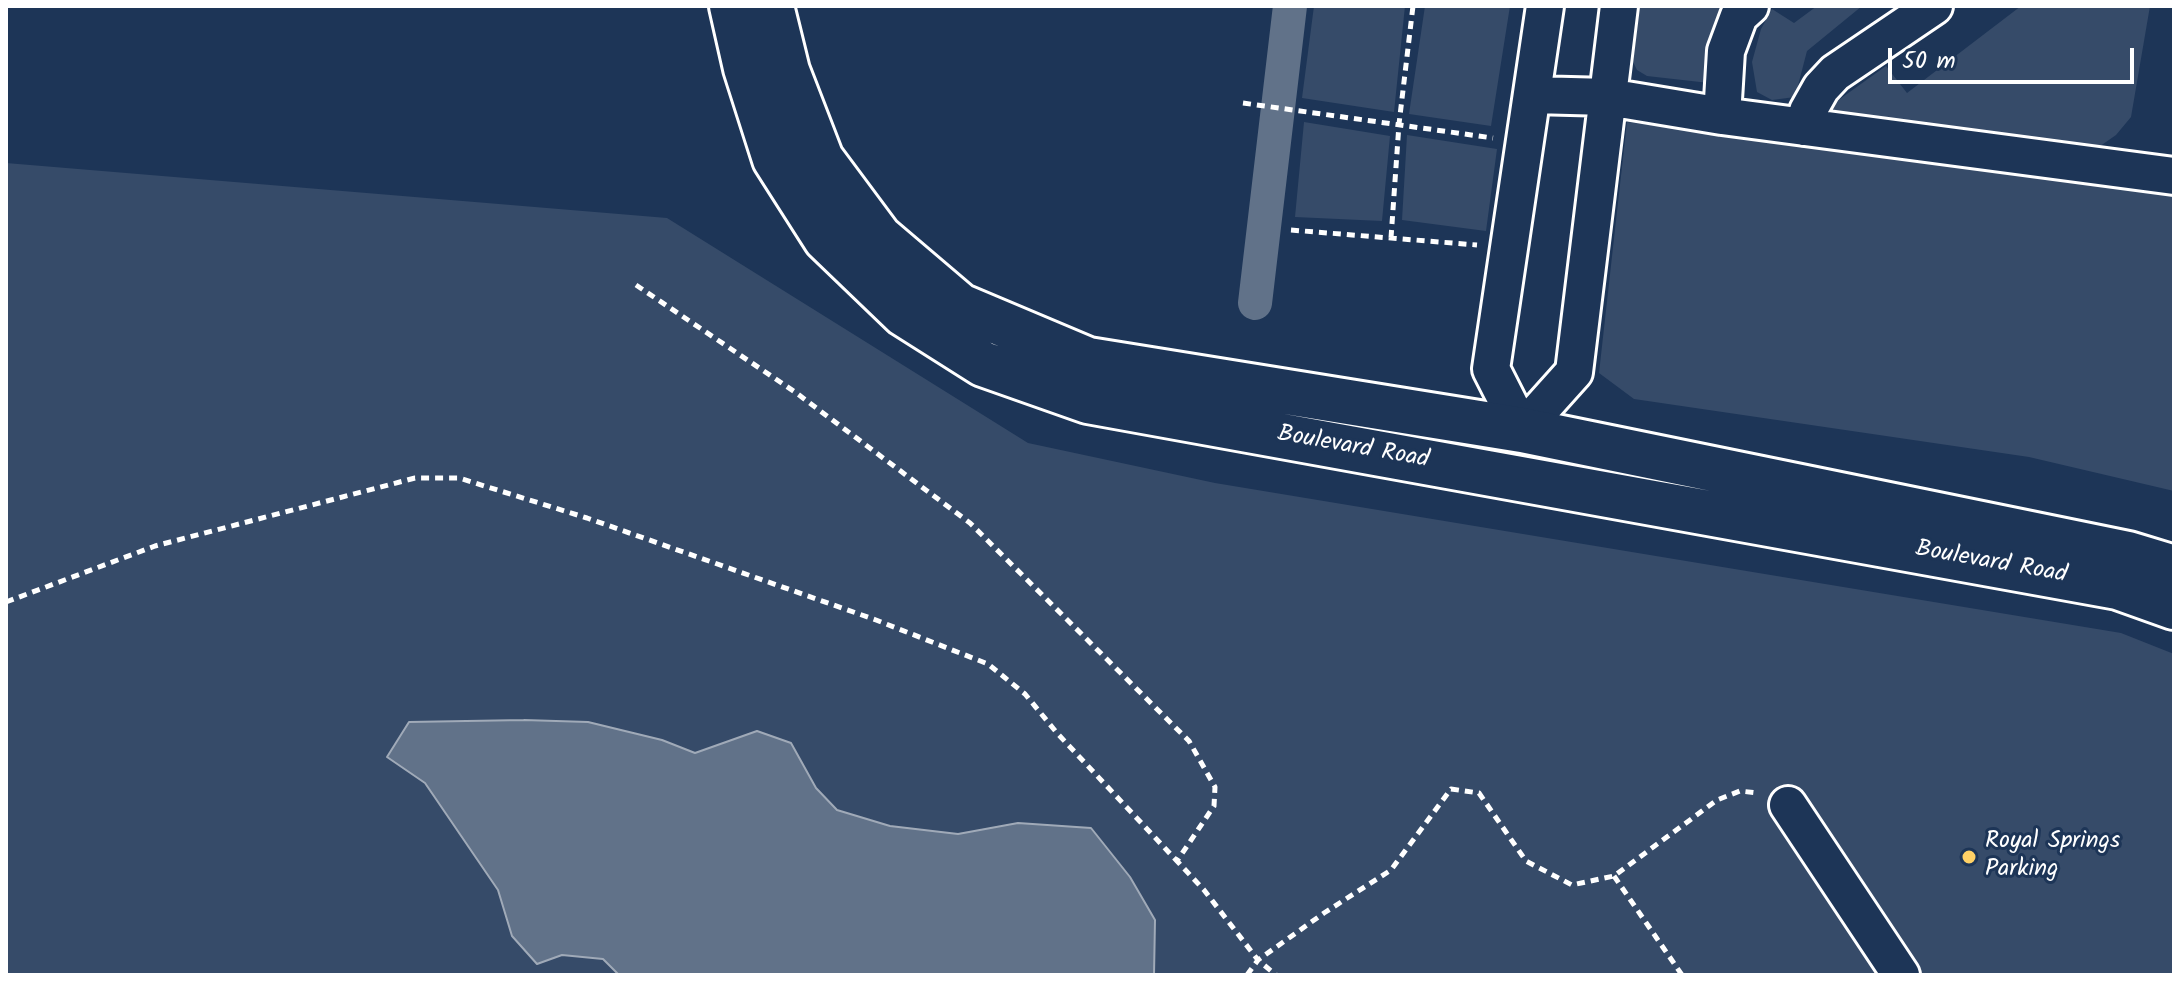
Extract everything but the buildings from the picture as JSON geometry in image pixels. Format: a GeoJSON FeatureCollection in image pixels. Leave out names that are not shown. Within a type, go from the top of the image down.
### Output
{"type":"FeatureCollection","features":[{"type":"Feature","properties":{"kind":"main road","name":"Boulevard Road"},"geometry":{"type":"LineString","coordinates":[[732,6],[746,68],[775,159],[826,239],[904,314],[983,364],[1088,401],[2118,587],[2174,607]]}},
{"type":"Feature","properties":{"kind":"main road","name":"Boulevard Road"},"geometry":{"type":"LineString","coordinates":[[771,6],[787,71],[821,159],[879,237],[960,306],[1088,360],[1522,430],[2128,554],[2174,568]]}},
{"type":"Feature","properties":{"kind":"main road"},"geometry":{"type":"LineString","coordinates":[[1513,478],[1522,430]]}},
{"type":"Feature","properties":{"kind":"lane"},"geometry":{"type":"LineString","coordinates":[[1545,6],[1491,369],[1522,430],[1574,372],[1619,6]]}},
{"type":"Feature","properties":{"kind":"lane"},"geometry":{"type":"LineString","coordinates":[[1722,116],[1726,51],[1739,16],[1750,6]]}},
{"type":"Feature","properties":{"kind":"lane"},"geometry":{"type":"LineString","coordinates":[[1804,127],[1808,111],[1821,88],[1835,73],[1934,6]]}},
{"type":"Feature","properties":{"kind":"lane"},"geometry":{"type":"LineString","coordinates":[[1533,95],[1608,97],[1722,116],[2174,176]]}},
{"type":"Feature","properties":{"kind":"lane"},"geometry":{"type":"LineString","coordinates":[[1788,805],[1901,975]]}},
{"type":"Feature","properties":{"kind":"path"},"geometry":{"type":"LineString","coordinates":[[1391,238],[1399,124],[1413,6]]}},
{"type":"Feature","properties":{"kind":"path"},"geometry":{"type":"LineString","coordinates":[[1243,103],[1525,143]]}},
{"type":"Feature","properties":{"kind":"path"},"geometry":{"type":"LineString","coordinates":[[1291,230],[1510,248]]}},
{"type":"Feature","properties":{"kind":"path"},"geometry":{"type":"LineString","coordinates":[[636,285],[795,392],[970,523],[1189,741],[1215,787],[1214,806],[1177,861]]}},
{"type":"Feature","properties":{"kind":"path"},"geometry":{"type":"LineString","coordinates":[[6,602],[155,546],[415,478],[459,478],[587,518],[876,620],[988,664],[1025,694],[1204,890],[1258,960],[1276,975]]}},
{"type":"Feature","properties":{"kind":"path"},"geometry":{"type":"LineString","coordinates":[[1247,975],[1258,960],[1391,870],[1451,789],[1479,793],[1526,861],[1572,885],[1614,876],[1717,800],[1740,791],[1768,794],[1788,805]]}},
{"type":"Feature","properties":{"kind":"path"},"geometry":{"type":"LineString","coordinates":[[1614,876],[1682,975]]}},
{"type":"Feature","properties":{"kind":"shaded area"},"geometry":{"type":"Polygon","coordinates":[[[1314,6],[1405,6],[1394,112],[1302,98],[1314,6]]]}},
{"type":"Feature","properties":{"kind":"shaded area"},"geometry":{"type":"Polygon","coordinates":[[[1425,6],[1510,6],[1491,126],[1409,114],[1425,6]]]}},
{"type":"Feature","properties":{"kind":"shaded area"},"geometry":{"type":"Polygon","coordinates":[[[1640,6],[1726,6],[1709,83],[1647,76],[1637,70],[1633,62],[1640,6]]]}},
{"type":"Feature","properties":{"kind":"shaded area"},"geometry":{"type":"Polygon","coordinates":[[[1817,6],[1862,6],[1807,51],[1795,97],[1772,100],[1757,92],[1752,62],[1761,29],[1772,9],[1794,23],[1817,6]]]}},
{"type":"Feature","properties":{"kind":"shaded area"},"geometry":{"type":"Polygon","coordinates":[[[2021,6],[2150,6],[2131,117],[2116,135],[2096,149],[1819,114],[1886,66],[1907,93],[2021,6]]]}},
{"type":"Feature","properties":{"kind":"shaded area"},"geometry":{"type":"Polygon","coordinates":[[[1304,122],[1390,136],[1382,221],[1295,217],[1304,122]]]}},
{"type":"Feature","properties":{"kind":"shaded area"},"geometry":{"type":"Polygon","coordinates":[[[1627,122],[2174,193],[2174,491],[2029,457],[1634,399],[1599,373],[1627,122]]]}},
{"type":"Feature","properties":{"kind":"shaded area"},"geometry":{"type":"Polygon","coordinates":[[[1407,135],[1497,149],[1486,231],[1402,220],[1407,135]]]}},
{"type":"Feature","properties":{"kind":"shaded area"},"geometry":{"type":"Polygon","coordinates":[[[6,163],[667,218],[1028,443],[1215,483],[2121,633],[2174,654],[2174,975],[6,975],[6,163]]]}},
{"type":"Feature","properties":{"kind":"shaded area"},"geometry":{"type":"Polygon","coordinates":[[[409,722],[588,722],[662,740],[695,753],[757,731],[791,743],[816,788],[837,810],[890,826],[958,834],[1018,823],[1091,828],[1130,877],[1155,920],[1154,975],[619,975],[603,959],[562,955],[537,964],[512,936],[498,890],[425,783],[387,757],[409,722]]]}},
{"type":"Feature","properties":{"kind":"waterway"},"geometry":{"type":"LineString","coordinates":[[1255,303],[1290,6]]}},
{"type":"Feature","properties":{"kind":"place","name":"Royal Springs Parking"},"geometry":{"type":"Point","coordinates":[1969,857]}}]}
